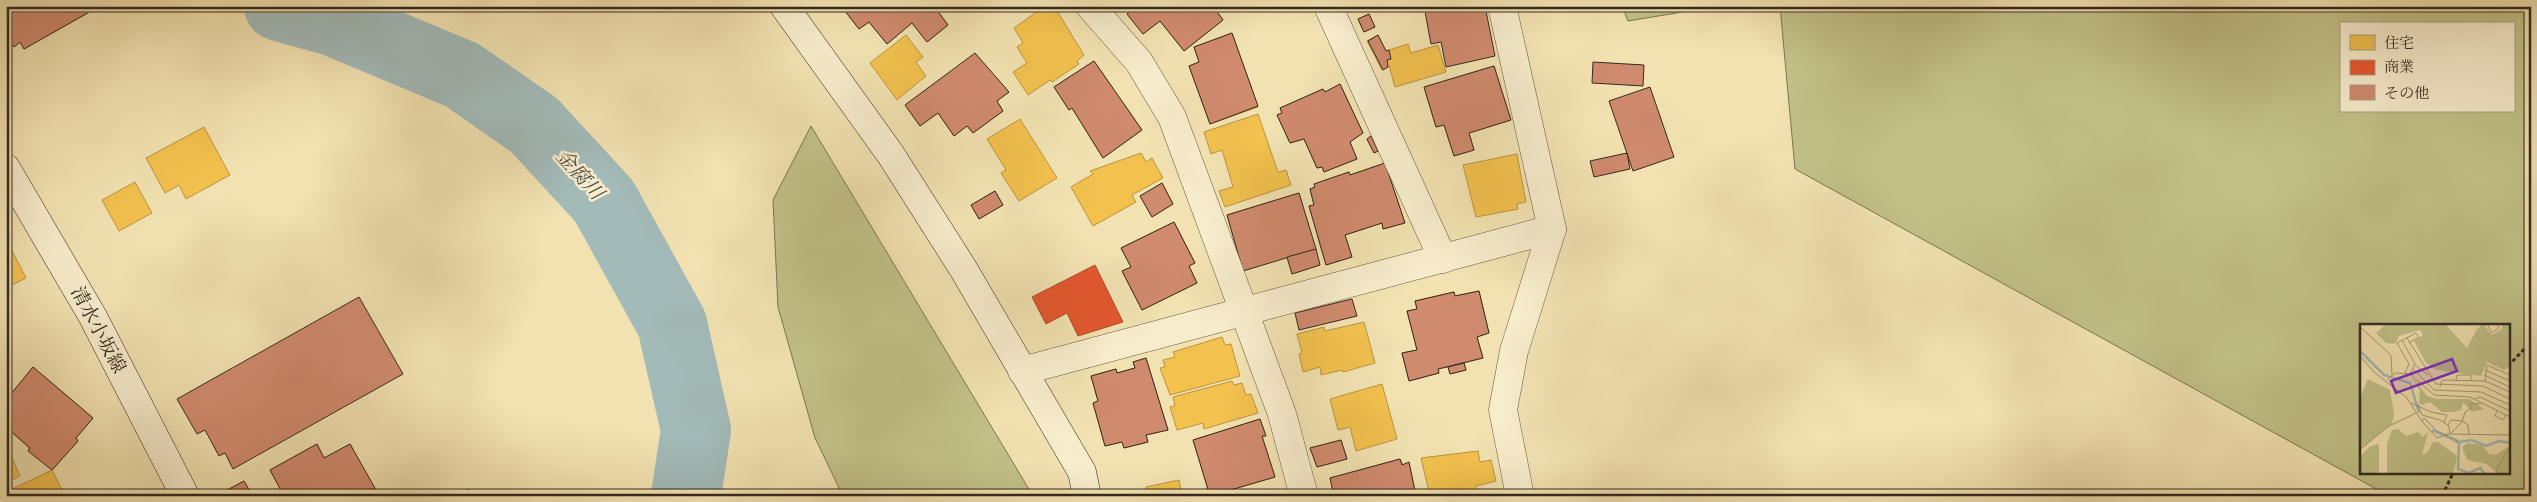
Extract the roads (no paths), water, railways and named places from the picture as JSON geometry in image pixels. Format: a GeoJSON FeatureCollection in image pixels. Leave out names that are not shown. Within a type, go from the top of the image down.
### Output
{"type":"FeatureCollection","features":[{"type":"Feature","properties":{"kind":"street"},"geometry":{"type":"LineString","coordinates":[[784,6],[891,155],[964,270],[1082,472],[1087,496]]}},
{"type":"Feature","properties":{"kind":"street"},"geometry":{"type":"LineString","coordinates":[[1090,6],[1138,62],[1172,117],[1282,414],[1304,496]]}},
{"type":"Feature","properties":{"kind":"street"},"geometry":{"type":"LineString","coordinates":[[1328,6],[1442,259]]}},
{"type":"Feature","properties":{"kind":"street"},"geometry":{"type":"LineString","coordinates":[[1502,6],[1552,229],[1514,351],[1503,410],[1520,496]]}},
{"type":"Feature","properties":{"kind":"street","name":"清水小坂線"},"geometry":{"type":"LineString","coordinates":[[6,168],[93,317],[185,496]]}},
{"type":"Feature","properties":{"kind":"street"},"geometry":{"type":"LineString","coordinates":[[1022,371],[1552,229]]}},
{"type":"Feature","properties":{"kind":"waterway","name":"金腐川"},"geometry":{"type":"LineString","coordinates":[[279,6],[333,21],[462,75],[534,125],[604,201],[672,324],[696,430],[686,496]]}}]}
